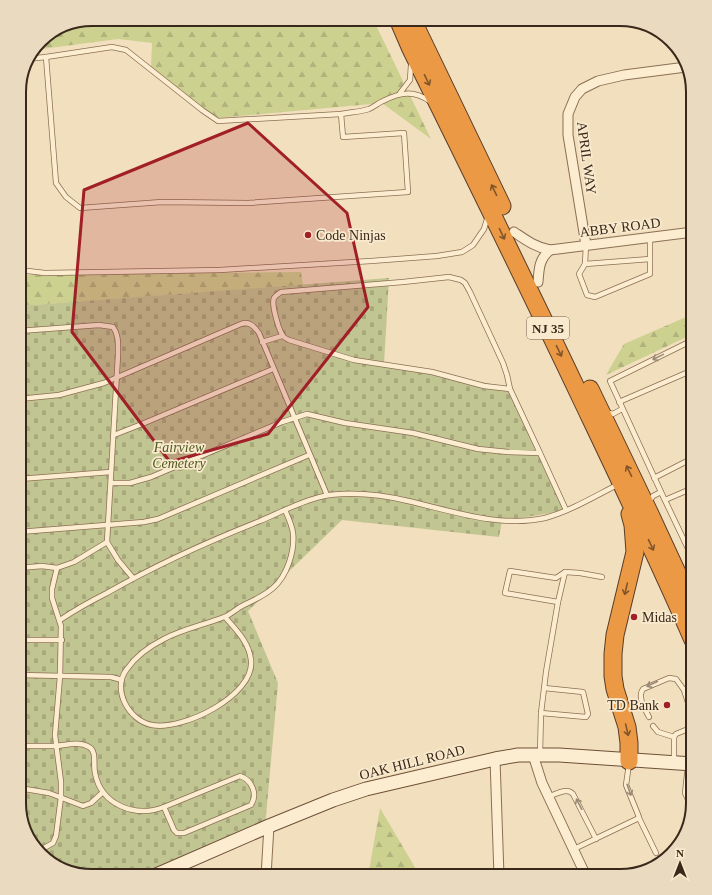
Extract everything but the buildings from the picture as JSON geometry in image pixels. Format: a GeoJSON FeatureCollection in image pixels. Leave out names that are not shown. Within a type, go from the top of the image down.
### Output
{"type":"FeatureCollection","features":[{"type":"Feature","properties":{"kind":"highway","name":"NJ 35"},"geometry":{"type":"LineString","coordinates":[[401,26],[622,483],[686,624]]}},
{"type":"Feature","properties":{"kind":"highway","name":"NJ 35"},"geometry":{"type":"LineString","coordinates":[[415,26],[538,282],[605,410],[610,431],[647,500],[686,591]]}},
{"type":"Feature","properties":{"kind":"highway"},"geometry":{"type":"LineString","coordinates":[[622,483],[633,525],[635,552],[615,635],[612,654],[613,676],[619,705],[627,727],[630,743],[629,761]]}},
{"type":"Feature","properties":{"kind":"street","name":"APRIL WAY"},"geometry":{"type":"LineString","coordinates":[[586,245],[568,135],[568,114],[575,97],[582,89],[598,80],[624,75],[681,69]]}},
{"type":"Feature","properties":{"kind":"street","name":"ABBY ROAD"},"geometry":{"type":"LineString","coordinates":[[514,232],[533,245],[550,250],[686,233]]}},
{"type":"Feature","properties":{"kind":"street"},"geometry":{"type":"LineString","coordinates":[[538,282],[539,267],[542,259],[550,250]]}},
{"type":"Feature","properties":{"kind":"street","name":"OAK HILL ROAD"},"geometry":{"type":"LineString","coordinates":[[172,869],[269,826],[333,800],[366,789],[495,759],[518,756],[594,757],[629,761],[686,764]]}},
{"type":"Feature","properties":{"kind":"street"},"geometry":{"type":"LineString","coordinates":[[536,756],[542,783],[583,869]]}},
{"type":"Feature","properties":{"kind":"street"},"geometry":{"type":"LineString","coordinates":[[495,759],[499,869]]}},
{"type":"Feature","properties":{"kind":"street"},"geometry":{"type":"LineString","coordinates":[[266,869],[269,826]]}},
{"type":"Feature","properties":{"kind":"lane"},"geometry":{"type":"LineString","coordinates":[[36,58],[112,47],[126,50],[218,121],[341,114],[361,111],[371,108],[400,93],[421,96],[440,108]]}},
{"type":"Feature","properties":{"kind":"lane"},"geometry":{"type":"LineString","coordinates":[[400,93],[410,80],[412,72],[410,47]]}},
{"type":"Feature","properties":{"kind":"lane"},"geometry":{"type":"LineString","coordinates":[[46,57],[56,183],[66,197],[80,208],[162,202],[248,203],[408,192],[404,133],[343,137],[341,114]]}},
{"type":"Feature","properties":{"kind":"lane"},"geometry":{"type":"LineString","coordinates":[[26,271],[45,273],[220,270],[437,256],[462,252],[472,245],[484,229],[490,208]]}},
{"type":"Feature","properties":{"kind":"lane"},"geometry":{"type":"LineString","coordinates":[[586,245],[585,264],[579,274],[587,295],[595,297],[650,274],[650,237]]}},
{"type":"Feature","properties":{"kind":"lane"},"geometry":{"type":"LineString","coordinates":[[585,264],[650,259]]}},
{"type":"Feature","properties":{"kind":"lane"},"geometry":{"type":"LineString","coordinates":[[510,389],[484,386],[432,372],[354,360],[289,340],[282,336],[272,304],[273,299],[276,294],[282,292],[454,278],[465,283],[503,363],[510,389],[566,510]]}},
{"type":"Feature","properties":{"kind":"lane"},"geometry":{"type":"LineString","coordinates":[[26,398],[59,395],[104,383],[245,323],[249,323],[254,327],[262,342],[326,495]]}},
{"type":"Feature","properties":{"kind":"lane"},"geometry":{"type":"LineString","coordinates":[[26,330],[99,325],[113,327],[116,331],[118,339],[117,377],[107,542],[118,560],[133,578]]}},
{"type":"Feature","properties":{"kind":"lane"},"geometry":{"type":"LineString","coordinates":[[262,342],[282,336]]}},
{"type":"Feature","properties":{"kind":"lane"},"geometry":{"type":"LineString","coordinates":[[686,343],[610,380],[622,409],[686,544]]}},
{"type":"Feature","properties":{"kind":"lane"},"geometry":{"type":"LineString","coordinates":[[114,435],[273,369]]}},
{"type":"Feature","properties":{"kind":"lane"},"geometry":{"type":"LineString","coordinates":[[619,402],[686,373]]}},
{"type":"Feature","properties":{"kind":"lane"},"geometry":{"type":"LineString","coordinates":[[605,410],[622,409]]}},
{"type":"Feature","properties":{"kind":"lane"},"geometry":{"type":"LineString","coordinates":[[111,483],[130,483],[151,478],[282,422],[307,414],[345,423],[413,432],[478,449],[540,453]]}},
{"type":"Feature","properties":{"kind":"lane"},"geometry":{"type":"LineString","coordinates":[[26,532],[108,526],[158,519],[309,455]]}},
{"type":"Feature","properties":{"kind":"lane"},"geometry":{"type":"LineString","coordinates":[[654,478],[686,462]]}},
{"type":"Feature","properties":{"kind":"lane"},"geometry":{"type":"LineString","coordinates":[[26,478],[111,472]]}},
{"type":"Feature","properties":{"kind":"lane"},"geometry":{"type":"LineString","coordinates":[[60,620],[70,613],[166,561],[285,510],[326,495],[344,494],[381,496],[493,520],[527,520],[545,518],[566,510],[622,483]]}},
{"type":"Feature","properties":{"kind":"lane"},"geometry":{"type":"LineString","coordinates":[[665,500],[686,491]]}},
{"type":"Feature","properties":{"kind":"lane"},"geometry":{"type":"LineString","coordinates":[[647,500],[661,492]]}},
{"type":"Feature","properties":{"kind":"lane"},"geometry":{"type":"LineString","coordinates":[[225,617],[246,642],[250,652],[251,668],[244,684],[236,693],[204,713],[181,722],[160,726],[151,725],[138,719],[129,711],[124,701],[122,680],[126,670],[135,658],[153,645],[177,633],[225,617],[266,594],[281,579],[292,552],[293,542],[293,532],[285,510]]}},
{"type":"Feature","properties":{"kind":"lane"},"geometry":{"type":"LineString","coordinates":[[26,567],[42,566],[57,568],[74,562],[107,542]]}},
{"type":"Feature","properties":{"kind":"lane"},"geometry":{"type":"LineString","coordinates":[[43,848],[53,843],[56,836],[61,797],[61,782],[55,736],[62,626],[52,598],[52,589],[57,568]]}},
{"type":"Feature","properties":{"kind":"lane"},"geometry":{"type":"LineString","coordinates":[[558,602],[505,593],[510,571],[556,578],[565,572],[602,577]]}},
{"type":"Feature","properties":{"kind":"lane"},"geometry":{"type":"LineString","coordinates":[[536,756],[544,688],[558,602],[565,572]]}},
{"type":"Feature","properties":{"kind":"lane"},"geometry":{"type":"LineString","coordinates":[[26,640],[62,640]]}},
{"type":"Feature","properties":{"kind":"lane"},"geometry":{"type":"LineString","coordinates":[[26,675],[111,677],[122,680]]}},
{"type":"Feature","properties":{"kind":"lane"},"geometry":{"type":"LineString","coordinates":[[649,717],[640,696],[642,689],[669,678],[676,679],[684,690],[686,696]]}},
{"type":"Feature","properties":{"kind":"lane"},"geometry":{"type":"LineString","coordinates":[[541,713],[586,717],[588,714],[583,692],[544,688]]}},
{"type":"Feature","properties":{"kind":"lane"},"geometry":{"type":"LineString","coordinates":[[652,726],[658,732],[674,737]]}},
{"type":"Feature","properties":{"kind":"lane"},"geometry":{"type":"LineString","coordinates":[[674,763],[674,737],[676,734],[686,730]]}},
{"type":"Feature","properties":{"kind":"lane"},"geometry":{"type":"LineString","coordinates":[[26,746],[80,744],[89,747],[94,752],[94,772],[103,792],[114,803],[126,809],[137,811],[155,811],[164,807],[240,776],[249,781],[254,795],[253,801],[247,807],[184,833],[177,833],[174,830],[164,807]]}},
{"type":"Feature","properties":{"kind":"lane"},"geometry":{"type":"LineString","coordinates":[[629,761],[626,785],[639,818],[656,853]]}},
{"type":"Feature","properties":{"kind":"lane"},"geometry":{"type":"LineString","coordinates":[[26,789],[49,793],[83,806],[91,803],[103,792]]}},
{"type":"Feature","properties":{"kind":"lane"},"geometry":{"type":"LineString","coordinates":[[548,796],[566,790],[571,791],[596,838]]}},
{"type":"Feature","properties":{"kind":"lane"},"geometry":{"type":"LineString","coordinates":[[573,849],[639,818]]}},
{"type":"Feature","properties":{"kind":"highlighted area"},"geometry":{"type":"Polygon","coordinates":[[[248,123],[347,213],[368,307],[268,434],[170,462],[72,332],[84,190],[248,123]]]}},
{"type":"Feature","properties":{"kind":"green space"},"geometry":{"type":"Polygon","coordinates":[[[92,26],[376,26],[431,139],[382,103],[217,118],[151,67],[152,43],[118,39],[42,49],[48,42],[59,35],[71,30],[92,26]]]}},
{"type":"Feature","properties":{"kind":"green space"},"geometry":{"type":"Polygon","coordinates":[[[301,272],[303,285],[26,305],[26,275],[301,272]]]}},
{"type":"Feature","properties":{"kind":"green space","name":"Fairview Cemetery"},"geometry":{"type":"Polygon","coordinates":[[[389,278],[384,364],[513,388],[569,510],[502,521],[499,537],[342,520],[248,611],[278,683],[265,827],[166,869],[92,869],[75,867],[55,858],[42,847],[37,840],[28,820],[26,803],[26,305],[389,278]]]}},
{"type":"Feature","properties":{"kind":"green space"},"geometry":{"type":"Polygon","coordinates":[[[686,317],[686,337],[606,375],[624,344],[686,317]]]}},
{"type":"Feature","properties":{"kind":"green space"},"geometry":{"type":"Polygon","coordinates":[[[380,808],[416,869],[369,869],[380,808]]]}},
{"type":"Feature","properties":{"kind":"place","name":"Code Ninjas"},"geometry":{"type":"Point","coordinates":[308,235]}},
{"type":"Feature","properties":{"kind":"place","name":"Midas"},"geometry":{"type":"Point","coordinates":[634,617]}},
{"type":"Feature","properties":{"kind":"place","name":"TD Bank"},"geometry":{"type":"Point","coordinates":[667,705]}}]}
